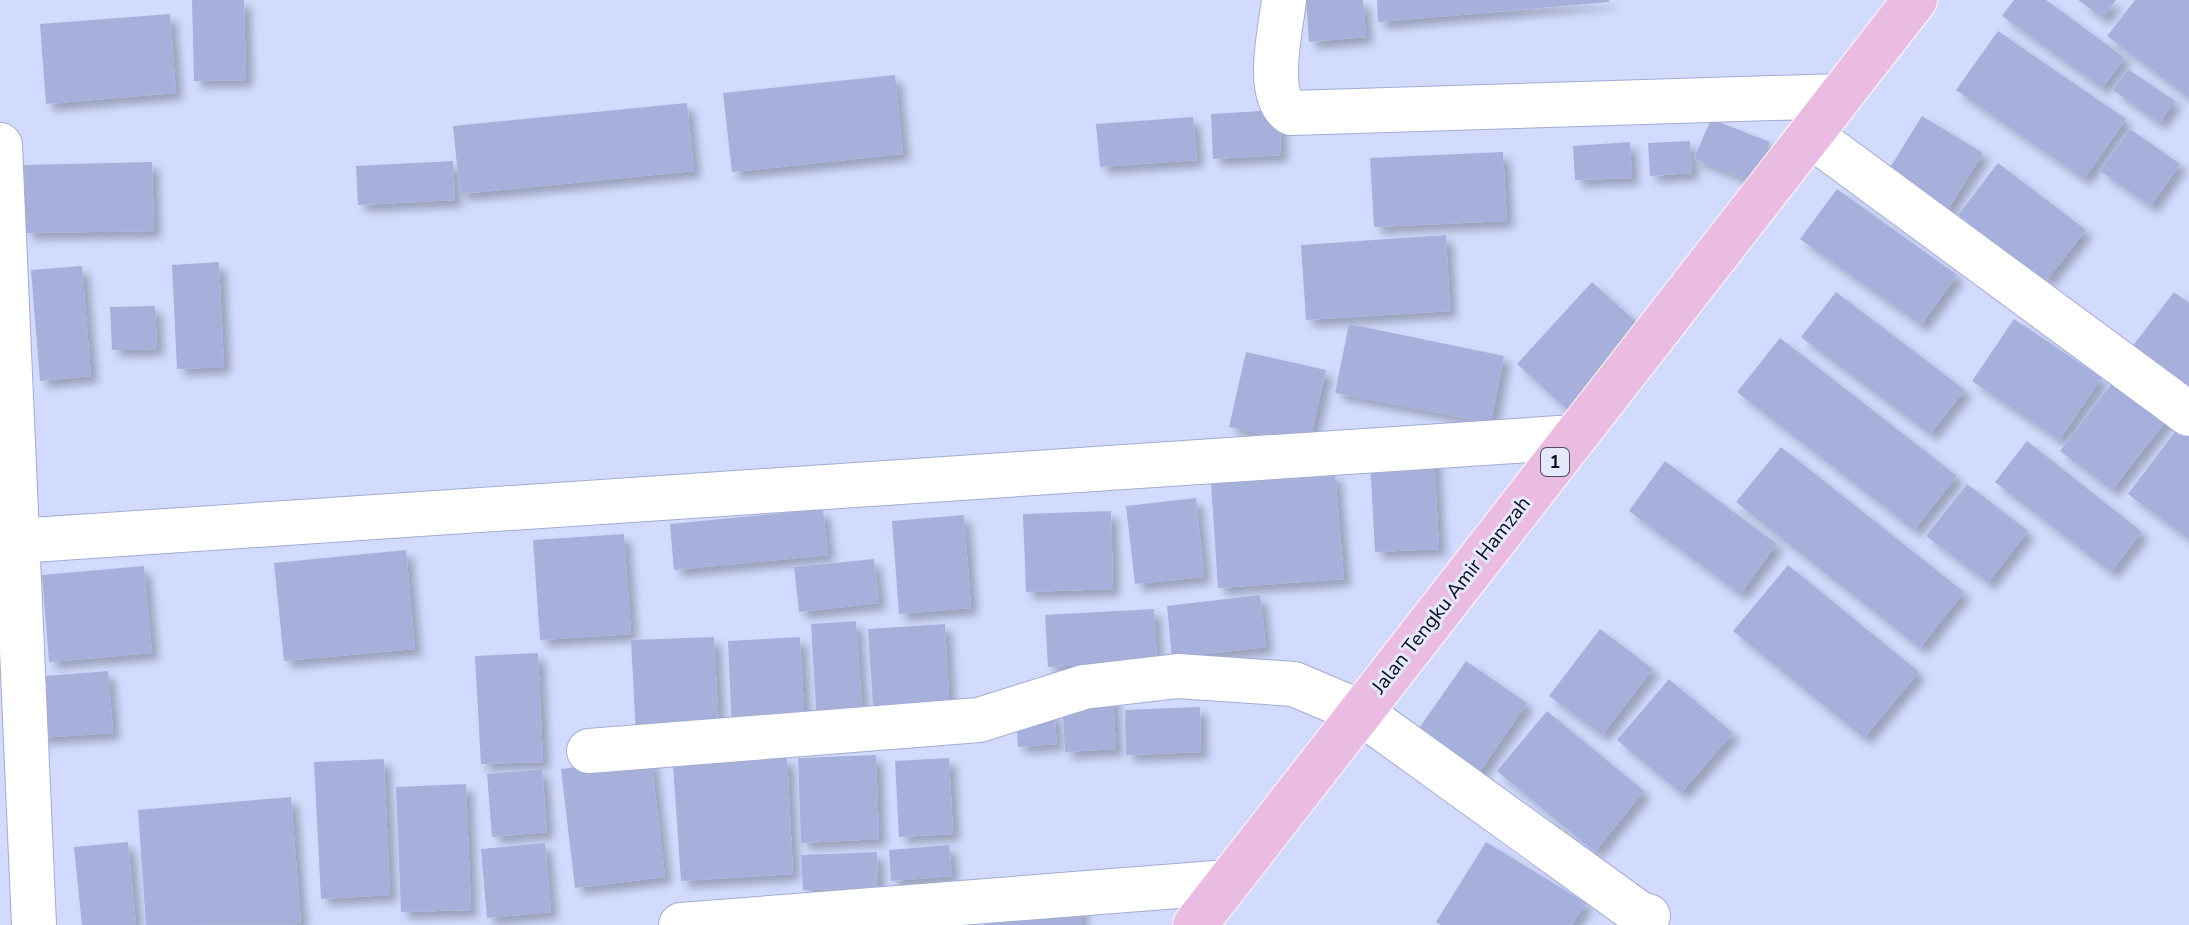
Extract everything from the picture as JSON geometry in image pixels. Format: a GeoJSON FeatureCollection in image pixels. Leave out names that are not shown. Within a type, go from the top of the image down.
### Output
{"type":"FeatureCollection","features":[{"type":"Feature","properties":{"kind":"main road","name":"Jalan Tengku Amir Hamzah"},"geometry":{"type":"LineString","coordinates":[[1195,925],[1915,0]]}},
{"type":"Feature","properties":{"kind":"street"},"geometry":{"type":"LineString","coordinates":[[1284,0],[1276,72],[1278,98],[1291,113],[1840,96]]}},
{"type":"Feature","properties":{"kind":"street"},"geometry":{"type":"LineString","coordinates":[[1810,135],[2189,414]]}},
{"type":"Feature","properties":{"kind":"street"},"geometry":{"type":"LineString","coordinates":[[0,145],[34,925]]}},
{"type":"Feature","properties":{"kind":"street"},"geometry":{"type":"LineString","coordinates":[[17,541],[1574,437]]}},
{"type":"Feature","properties":{"kind":"street"},"geometry":{"type":"LineString","coordinates":[[589,751],[979,720],[1084,687],[1178,676],[1294,684],[1360,712],[1640,914],[1648,916]]}},
{"type":"Feature","properties":{"kind":"street"},"geometry":{"type":"LineString","coordinates":[[681,925],[1228,882]]}},
{"type":"Feature","properties":{"kind":"building"},"geometry":{"type":"Polygon","coordinates":[[[192,0],[244,0],[246,80],[194,81],[192,0]]]}},
{"type":"Feature","properties":{"kind":"building"},"geometry":{"type":"Polygon","coordinates":[[[1306,0],[1363,0],[1366,37],[1309,42],[1306,0]]]}},
{"type":"Feature","properties":{"kind":"building"},"geometry":{"type":"Polygon","coordinates":[[[1377,0],[1609,0],[1609,2],[1378,22],[1377,0]]]}},
{"type":"Feature","properties":{"kind":"building"},"geometry":{"type":"Polygon","coordinates":[[[2014,0],[2046,0],[2125,58],[2102,88],[2002,16],[2014,0]]]}},
{"type":"Feature","properties":{"kind":"building"},"geometry":{"type":"Polygon","coordinates":[[[2078,0],[2116,0],[2103,18],[2078,0]]]}},
{"type":"Feature","properties":{"kind":"building"},"geometry":{"type":"Polygon","coordinates":[[[2135,0],[2189,0],[2189,98],[2107,36],[2135,0]]]}},
{"type":"Feature","properties":{"kind":"building"},"geometry":{"type":"Polygon","coordinates":[[[170,14],[176,93],[46,104],[40,24],[170,14]]]}},
{"type":"Feature","properties":{"kind":"building"},"geometry":{"type":"Polygon","coordinates":[[[1998,31],[2126,119],[2084,179],[1956,90],[1998,31]]]}},
{"type":"Feature","properties":{"kind":"building"},"geometry":{"type":"Polygon","coordinates":[[[2128,69],[2175,101],[2159,123],[2113,90],[2128,69]]]}},
{"type":"Feature","properties":{"kind":"building"},"geometry":{"type":"Polygon","coordinates":[[[895,75],[903,154],[732,172],[723,93],[895,75]]]}},
{"type":"Feature","properties":{"kind":"building"},"geometry":{"type":"Polygon","coordinates":[[[687,103],[694,171],[460,194],[453,126],[687,103]]]}},
{"type":"Feature","properties":{"kind":"building"},"geometry":{"type":"Polygon","coordinates":[[[1279,110],[1281,155],[1213,159],[1211,114],[1279,110]]]}},
{"type":"Feature","properties":{"kind":"building"},"geometry":{"type":"Polygon","coordinates":[[[1922,116],[1983,153],[1947,211],[1886,174],[1922,116]]]}},
{"type":"Feature","properties":{"kind":"building"},"geometry":{"type":"Polygon","coordinates":[[[1193,117],[1197,160],[1100,167],[1096,124],[1193,117]]]}},
{"type":"Feature","properties":{"kind":"building"},"geometry":{"type":"Polygon","coordinates":[[[1711,119],[1770,142],[1755,182],[1694,159],[1711,119]]]}},
{"type":"Feature","properties":{"kind":"building"},"geometry":{"type":"Polygon","coordinates":[[[2130,129],[2180,164],[2151,206],[2100,171],[2130,129]]]}},
{"type":"Feature","properties":{"kind":"building"},"geometry":{"type":"Polygon","coordinates":[[[1690,141],[1692,173],[1650,176],[1648,143],[1690,141]]]}},
{"type":"Feature","properties":{"kind":"building"},"geometry":{"type":"Polygon","coordinates":[[[1630,142],[1632,178],[1575,180],[1573,146],[1630,142]]]}},
{"type":"Feature","properties":{"kind":"building"},"geometry":{"type":"Polygon","coordinates":[[[1503,152],[1507,221],[1374,227],[1370,158],[1503,152]]]}},
{"type":"Feature","properties":{"kind":"building"},"geometry":{"type":"Polygon","coordinates":[[[453,161],[455,200],[358,205],[356,166],[453,161]]]}},
{"type":"Feature","properties":{"kind":"building"},"geometry":{"type":"Polygon","coordinates":[[[152,162],[154,231],[26,233],[24,165],[152,162]]]}},
{"type":"Feature","properties":{"kind":"building"},"geometry":{"type":"Polygon","coordinates":[[[1998,163],[2086,230],[2046,281],[1958,215],[1998,163]]]}},
{"type":"Feature","properties":{"kind":"building"},"geometry":{"type":"Polygon","coordinates":[[[1837,189],[1957,275],[1921,325],[1800,239],[1837,189]]]}},
{"type":"Feature","properties":{"kind":"building"},"geometry":{"type":"Polygon","coordinates":[[[1446,235],[1450,311],[1306,320],[1301,245],[1446,235]]]}},
{"type":"Feature","properties":{"kind":"building"},"geometry":{"type":"Polygon","coordinates":[[[219,262],[224,367],[177,369],[172,265],[219,262]]]}},
{"type":"Feature","properties":{"kind":"building"},"geometry":{"type":"Polygon","coordinates":[[[82,266],[91,376],[40,381],[31,270],[82,266]]]}},
{"type":"Feature","properties":{"kind":"building"},"geometry":{"type":"Polygon","coordinates":[[[1592,282],[1644,329],[1569,411],[1517,364],[1592,282]]]}},
{"type":"Feature","properties":{"kind":"building"},"geometry":{"type":"Polygon","coordinates":[[[1836,292],[1965,390],[1930,434],[1801,337],[1836,292]]]}},
{"type":"Feature","properties":{"kind":"building"},"geometry":{"type":"Polygon","coordinates":[[[2174,292],[2189,303],[2189,389],[2132,347],[2174,292]]]}},
{"type":"Feature","properties":{"kind":"building"},"geometry":{"type":"Polygon","coordinates":[[[155,306],[157,349],[112,350],[110,307],[155,306]]]}},
{"type":"Feature","properties":{"kind":"building"},"geometry":{"type":"Polygon","coordinates":[[[2014,319],[2102,378],[2059,440],[1972,381],[2014,319]]]}},
{"type":"Feature","properties":{"kind":"building"},"geometry":{"type":"Polygon","coordinates":[[[1349,324],[1504,356],[1491,423],[1335,393],[1349,324]]]}},
{"type":"Feature","properties":{"kind":"building"},"geometry":{"type":"Polygon","coordinates":[[[1780,338],[1957,476],[1914,530],[1737,392],[1780,338]]]}},
{"type":"Feature","properties":{"kind":"building"},"geometry":{"type":"Polygon","coordinates":[[[1246,352],[1326,370],[1309,445],[1229,427],[1246,352]]]}},
{"type":"Feature","properties":{"kind":"building"},"geometry":{"type":"Polygon","coordinates":[[[2120,373],[2173,412],[2112,490],[2060,451],[2120,373]]]}},
{"type":"Feature","properties":{"kind":"building"},"geometry":{"type":"Polygon","coordinates":[[[2180,425],[2189,432],[2189,539],[2128,494],[2180,425]]]}},
{"type":"Feature","properties":{"kind":"building"},"geometry":{"type":"Polygon","coordinates":[[[2027,441],[2142,532],[2111,572],[1995,482],[2027,441]]]}},
{"type":"Feature","properties":{"kind":"building"},"geometry":{"type":"Polygon","coordinates":[[[1781,447],[1964,592],[1920,648],[1736,502],[1781,447]]]}},
{"type":"Feature","properties":{"kind":"building"},"geometry":{"type":"Polygon","coordinates":[[[1434,455],[1439,549],[1375,552],[1370,459],[1434,455]]]}},
{"type":"Feature","properties":{"kind":"building"},"geometry":{"type":"Polygon","coordinates":[[[1665,461],[1777,544],[1740,594],[1629,511],[1665,461]]]}},
{"type":"Feature","properties":{"kind":"building"},"geometry":{"type":"Polygon","coordinates":[[[1335,473],[1344,579],[1218,588],[1211,483],[1335,473]]]}},
{"type":"Feature","properties":{"kind":"building"},"geometry":{"type":"Polygon","coordinates":[[[1967,484],[2028,531],[1988,583],[1926,536],[1967,484]]]}},
{"type":"Feature","properties":{"kind":"building"},"geometry":{"type":"Polygon","coordinates":[[[1196,498],[1204,577],[1135,584],[1126,506],[1196,498]]]}},
{"type":"Feature","properties":{"kind":"building"},"geometry":{"type":"Polygon","coordinates":[[[823,509],[828,555],[674,570],[670,524],[823,509]]]}},
{"type":"Feature","properties":{"kind":"building"},"geometry":{"type":"Polygon","coordinates":[[[1111,511],[1113,589],[1026,592],[1023,514],[1111,511]]]}},
{"type":"Feature","properties":{"kind":"building"},"geometry":{"type":"Polygon","coordinates":[[[964,515],[971,608],[899,614],[892,521],[964,515]]]}},
{"type":"Feature","properties":{"kind":"building"},"geometry":{"type":"Polygon","coordinates":[[[624,534],[631,634],[540,640],[533,540],[624,534]]]}},
{"type":"Feature","properties":{"kind":"building"},"geometry":{"type":"Polygon","coordinates":[[[406,550],[415,649],[284,661],[274,563],[406,550]]]}},
{"type":"Feature","properties":{"kind":"building"},"geometry":{"type":"Polygon","coordinates":[[[874,559],[879,603],[799,612],[794,567],[874,559]]]}},
{"type":"Feature","properties":{"kind":"building"},"geometry":{"type":"Polygon","coordinates":[[[1788,565],[1919,672],[1864,738],[1733,631],[1788,565]]]}},
{"type":"Feature","properties":{"kind":"building"},"geometry":{"type":"Polygon","coordinates":[[[144,566],[152,653],[49,662],[42,575],[144,566]]]}},
{"type":"Feature","properties":{"kind":"building"},"geometry":{"type":"Polygon","coordinates":[[[1260,595],[1266,647],[1172,658],[1167,606],[1260,595]]]}},
{"type":"Feature","properties":{"kind":"building"},"geometry":{"type":"Polygon","coordinates":[[[1154,609],[1157,661],[1048,667],[1045,615],[1154,609]]]}},
{"type":"Feature","properties":{"kind":"building"},"geometry":{"type":"Polygon","coordinates":[[[856,621],[863,722],[817,725],[811,624],[856,621]]]}},
{"type":"Feature","properties":{"kind":"building"},"geometry":{"type":"Polygon","coordinates":[[[945,624],[950,717],[874,721],[868,629],[945,624]]]}},
{"type":"Feature","properties":{"kind":"building"},"geometry":{"type":"Polygon","coordinates":[[[1600,629],[1653,669],[1602,735],[1549,696],[1600,629]]]}},
{"type":"Feature","properties":{"kind":"building"},"geometry":{"type":"Polygon","coordinates":[[[714,637],[719,731],[636,735],[631,640],[714,637]]]}},
{"type":"Feature","properties":{"kind":"building"},"geometry":{"type":"Polygon","coordinates":[[[800,637],[805,727],[732,731],[728,641],[800,637]]]}},
{"type":"Feature","properties":{"kind":"building"},"geometry":{"type":"Polygon","coordinates":[[[538,653],[543,762],[481,764],[475,656],[538,653]]]}},
{"type":"Feature","properties":{"kind":"building"},"geometry":{"type":"Polygon","coordinates":[[[1466,661],[1527,703],[1476,777],[1415,734],[1466,661]]]}},
{"type":"Feature","properties":{"kind":"building"},"geometry":{"type":"Polygon","coordinates":[[[108,671],[113,733],[38,738],[33,677],[108,671]]]}},
{"type":"Feature","properties":{"kind":"building"},"geometry":{"type":"Polygon","coordinates":[[[1669,679],[1733,733],[1681,793],[1617,740],[1669,679]]]}},
{"type":"Feature","properties":{"kind":"building"},"geometry":{"type":"Polygon","coordinates":[[[1113,695],[1116,749],[1065,752],[1062,699],[1113,695]]]}},
{"type":"Feature","properties":{"kind":"building"},"geometry":{"type":"Polygon","coordinates":[[[1200,707],[1201,752],[1126,755],[1125,710],[1200,707]]]}},
{"type":"Feature","properties":{"kind":"building"},"geometry":{"type":"Polygon","coordinates":[[[1054,711],[1057,744],[1018,747],[1016,714],[1054,711]]]}},
{"type":"Feature","properties":{"kind":"building"},"geometry":{"type":"Polygon","coordinates":[[[1547,711],[1644,791],[1595,852],[1497,771],[1547,711]]]}},
{"type":"Feature","properties":{"kind":"building"},"geometry":{"type":"Polygon","coordinates":[[[876,755],[879,839],[801,843],[798,758],[876,755]]]}},
{"type":"Feature","properties":{"kind":"building"},"geometry":{"type":"Polygon","coordinates":[[[787,757],[793,874],[681,881],[673,765],[787,757]]]}},
{"type":"Feature","properties":{"kind":"building"},"geometry":{"type":"Polygon","coordinates":[[[651,758],[665,877],[575,888],[561,769],[651,758]]]}},
{"type":"Feature","properties":{"kind":"building"},"geometry":{"type":"Polygon","coordinates":[[[949,758],[953,834],[899,837],[895,761],[949,758]]]}},
{"type":"Feature","properties":{"kind":"building"},"geometry":{"type":"Polygon","coordinates":[[[384,759],[390,895],[321,899],[314,762],[384,759]]]}},
{"type":"Feature","properties":{"kind":"building"},"geometry":{"type":"Polygon","coordinates":[[[542,769],[547,832],[492,837],[487,774],[542,769]]]}},
{"type":"Feature","properties":{"kind":"building"},"geometry":{"type":"Polygon","coordinates":[[[466,784],[471,910],[401,912],[396,787],[466,784]]]}},
{"type":"Feature","properties":{"kind":"building"},"geometry":{"type":"Polygon","coordinates":[[[291,797],[301,924],[146,925],[138,810],[291,797]]]}},
{"type":"Feature","properties":{"kind":"building"},"geometry":{"type":"Polygon","coordinates":[[[128,842],[136,925],[82,925],[74,847],[128,842]]]}},
{"type":"Feature","properties":{"kind":"building"},"geometry":{"type":"Polygon","coordinates":[[[1486,842],[1586,903],[1572,925],[1441,925],[1436,922],[1486,842]]]}},
{"type":"Feature","properties":{"kind":"building"},"geometry":{"type":"Polygon","coordinates":[[[545,843],[551,912],[487,918],[481,849],[545,843]]]}},
{"type":"Feature","properties":{"kind":"building"},"geometry":{"type":"Polygon","coordinates":[[[949,845],[952,876],[891,881],[889,850],[949,845]]]}},
{"type":"Feature","properties":{"kind":"building"},"geometry":{"type":"Polygon","coordinates":[[[877,852],[878,888],[803,890],[801,855],[877,852]]]}},
{"type":"Feature","properties":{"kind":"building"},"geometry":{"type":"Polygon","coordinates":[[[1080,898],[1082,925],[984,925],[983,905],[1080,898]]]}}]}
